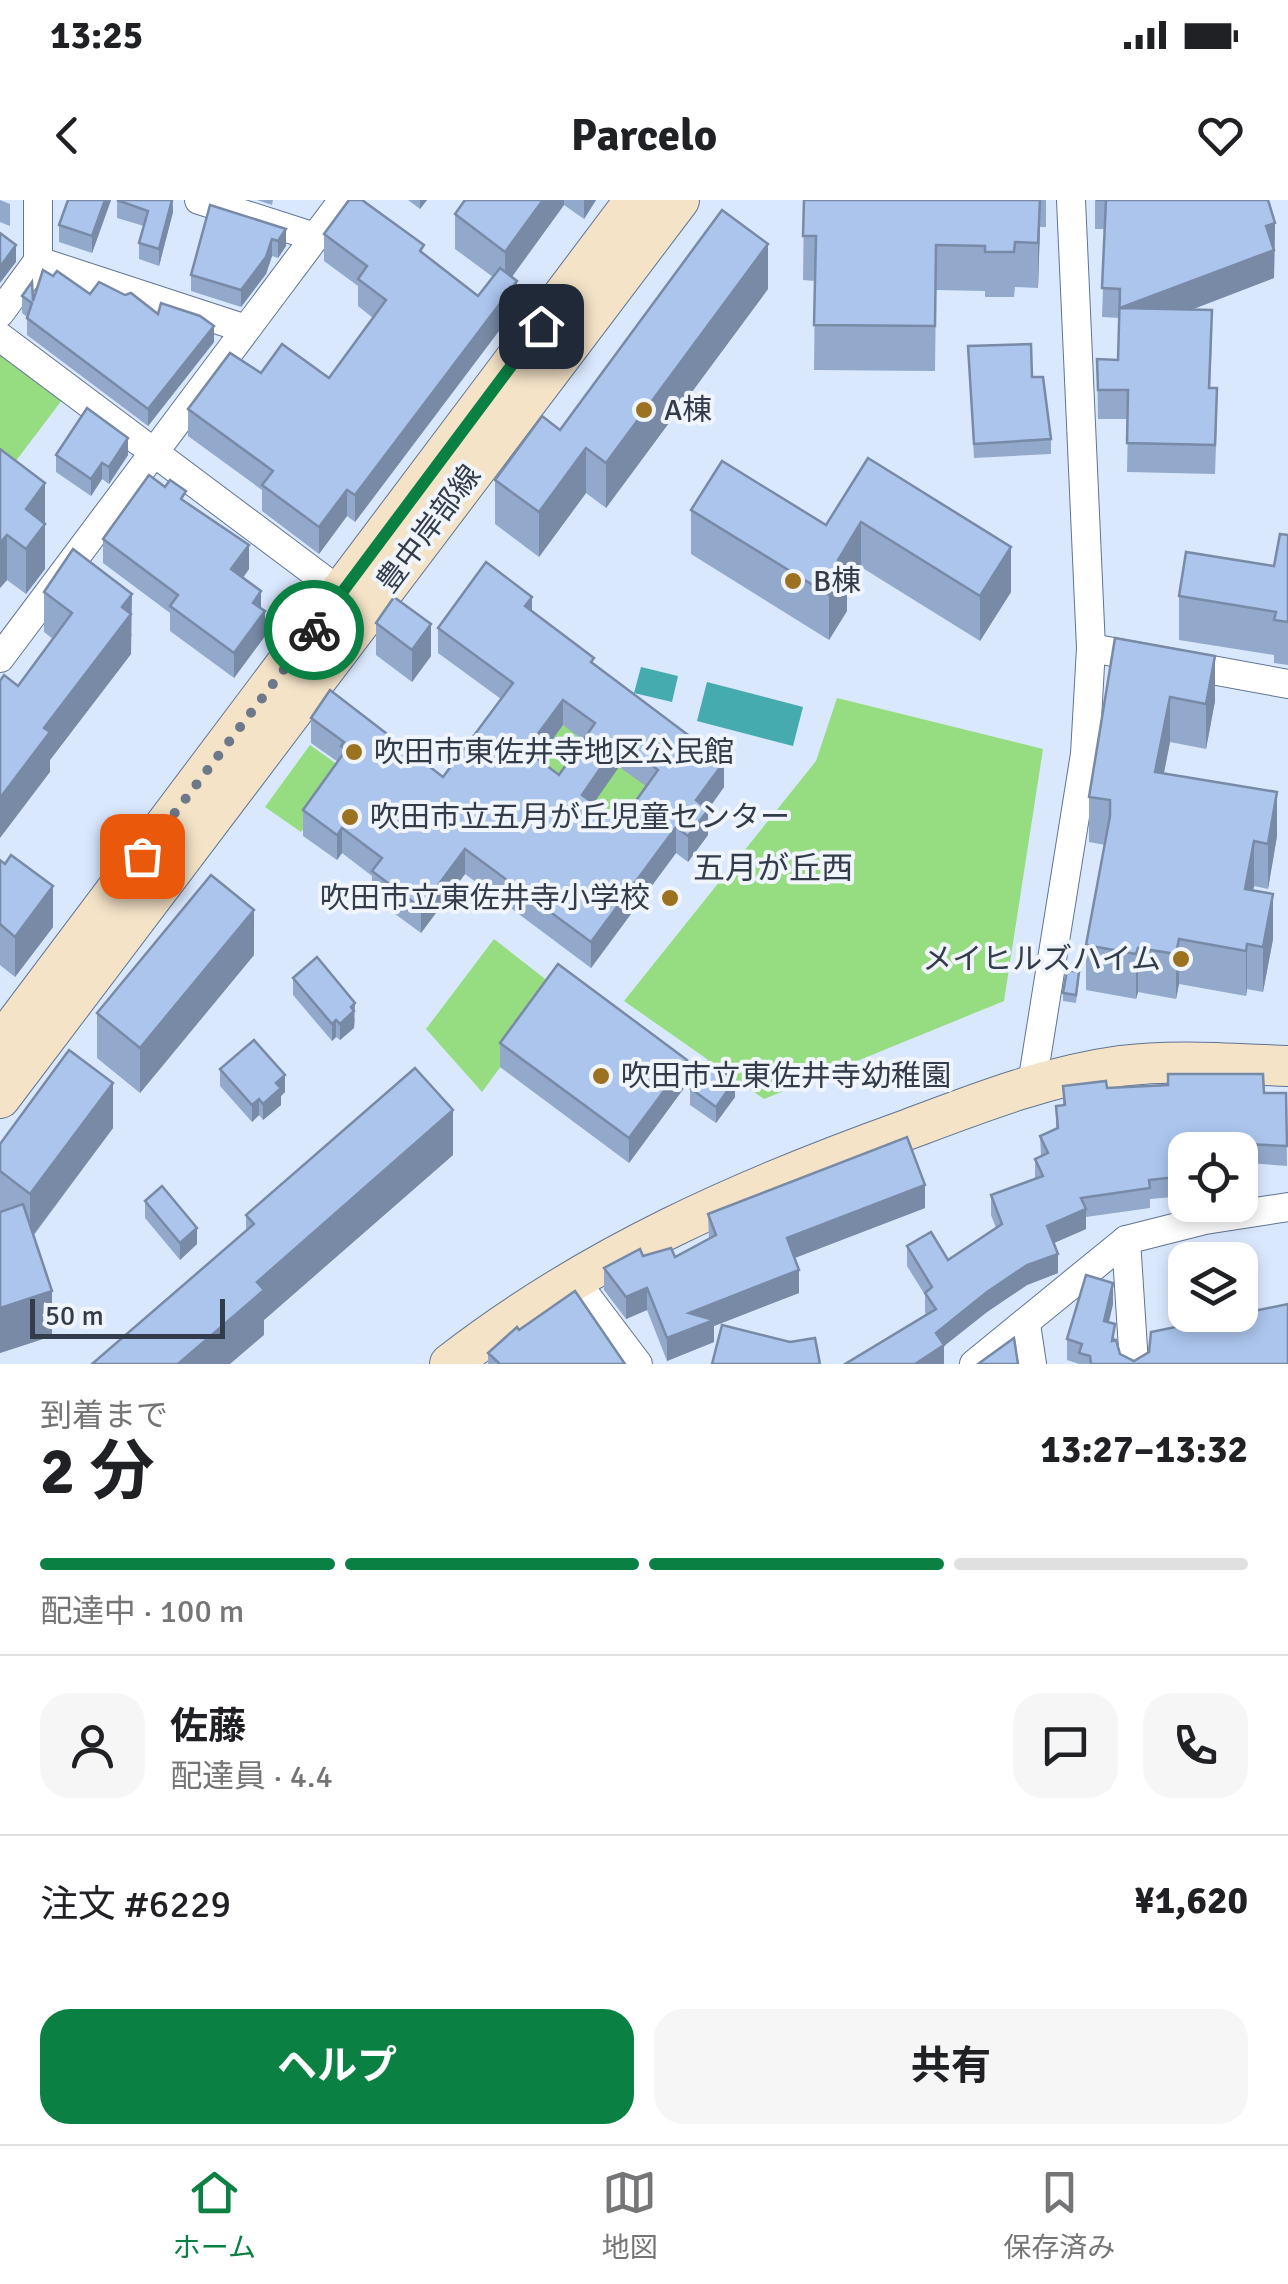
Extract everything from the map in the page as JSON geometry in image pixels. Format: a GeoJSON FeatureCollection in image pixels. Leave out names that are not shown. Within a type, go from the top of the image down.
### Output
{"type":"FeatureCollection","features":[{"type":"Feature","properties":{"kind":"street"},"geometry":{"type":"LineString","coordinates":[[0,313],[38,262],[38,200]]}},
{"type":"Feature","properties":{"kind":"street"},"geometry":{"type":"LineString","coordinates":[[199,200],[315,238]]}},
{"type":"Feature","properties":{"kind":"street"},"geometry":{"type":"LineString","coordinates":[[0,658],[343,200]]}},
{"type":"Feature","properties":{"kind":"street","name":"豊中岸部線"},"geometry":{"type":"LineString","coordinates":[[0,1098],[354,603],[635,200]]}},
{"type":"Feature","properties":{"kind":"street","name":"豊中岸部線"},"geometry":{"type":"LineString","coordinates":[[0,1044],[679,200]]}},
{"type":"Feature","properties":{"kind":"street"},"geometry":{"type":"LineString","coordinates":[[1032,1084],[1085,754],[1091,648],[1071,200]]}},
{"type":"Feature","properties":{"kind":"street"},"geometry":{"type":"LineString","coordinates":[[38,262],[246,329]]}},
{"type":"Feature","properties":{"kind":"street"},"geometry":{"type":"LineString","coordinates":[[0,337],[354,603]]}},
{"type":"Feature","properties":{"kind":"street"},"geometry":{"type":"LineString","coordinates":[[1091,648],[1288,684]]}},
{"type":"Feature","properties":{"kind":"street"},"geometry":{"type":"LineString","coordinates":[[450,1364],[573,1278],[682,1220],[767,1182],[1032,1084],[1122,1066],[1288,1066]]}},
{"type":"Feature","properties":{"kind":"street"},"geometry":{"type":"LineString","coordinates":[[974,1364],[1126,1240],[1205,1220],[1288,1208]]}},
{"type":"Feature","properties":{"kind":"street"},"geometry":{"type":"LineString","coordinates":[[1126,1240],[1134,1364]]}},
{"type":"Feature","properties":{"kind":"street"},"geometry":{"type":"LineString","coordinates":[[573,1278],[638,1364]]}},
{"type":"Feature","properties":{"kind":"street"},"geometry":{"type":"LineString","coordinates":[[1026,1324],[1032,1364]]}},
{"type":"Feature","properties":{"kind":"green space"},"geometry":{"type":"Polygon","coordinates":[[[0,354],[62,400],[0,482],[0,354]]]}},
{"type":"Feature","properties":{"kind":"green space"},"geometry":{"type":"Polygon","coordinates":[[[837,698],[1043,749],[1004,1001],[764,1099],[624,1001],[816,761],[837,698]]]}},
{"type":"Feature","properties":{"kind":"green space"},"geometry":{"type":"Polygon","coordinates":[[[563,725],[664,760],[583,898],[526,776],[563,725]]]}},
{"type":"Feature","properties":{"kind":"green space"},"geometry":{"type":"Polygon","coordinates":[[[310,745],[341,767],[342,776],[301,832],[265,807],[310,745]]]}},
{"type":"Feature","properties":{"kind":"green space"},"geometry":{"type":"Polygon","coordinates":[[[494,939],[558,989],[482,1092],[426,1029],[494,939]]]}},
{"type":"Feature","properties":{"kind":"shaded area"},"geometry":{"type":"Polygon","coordinates":[[[641,667],[678,676],[672,702],[634,693],[641,667]]]}},
{"type":"Feature","properties":{"kind":"shaded area"},"geometry":{"type":"Polygon","coordinates":[[[707,682],[803,707],[793,746],[697,721],[707,682]]]}},
{"type":"Feature","properties":{"kind":"building"},"geometry":{"type":"Polygon","coordinates":[[[68,200],[105,200],[92,236],[59,225],[68,200]]]}},
{"type":"Feature","properties":{"kind":"building"},"geometry":{"type":"Polygon","coordinates":[[[117,200],[172,200],[159,249],[139,243],[148,211],[117,200]]]}},
{"type":"Feature","properties":{"kind":"building"},"geometry":{"type":"Polygon","coordinates":[[[349,200],[362,200],[424,245],[420,251],[478,296],[500,268],[517,281],[355,495],[347,490],[319,527],[262,485],[273,471],[188,409],[230,353],[261,373],[282,344],[329,378],[386,300],[358,279],[367,266],[324,234],[349,200]]]}},
{"type":"Feature","properties":{"kind":"building"},"geometry":{"type":"Polygon","coordinates":[[[465,200],[543,200],[505,252],[455,214],[465,200]]]}},
{"type":"Feature","properties":{"kind":"building"},"geometry":{"type":"Polygon","coordinates":[[[804,200],[1040,200],[1038,243],[1015,242],[1014,252],[985,252],[985,246],[936,245],[935,326],[814,325],[816,236],[803,236],[804,200]]]}},
{"type":"Feature","properties":{"kind":"building"},"geometry":{"type":"Polygon","coordinates":[[[1106,200],[1268,200],[1275,223],[1266,226],[1274,250],[1120,308],[1212,310],[1209,388],[1217,388],[1215,445],[1127,443],[1128,390],[1098,390],[1097,359],[1118,360],[1120,289],[1102,288],[1106,200]]]}},
{"type":"Feature","properties":{"kind":"building"},"geometry":{"type":"Polygon","coordinates":[[[210,205],[286,229],[278,241],[272,239],[266,257],[241,290],[191,275],[210,205]]]}},
{"type":"Feature","properties":{"kind":"building"},"geometry":{"type":"Polygon","coordinates":[[[722,210],[768,244],[606,463],[586,448],[539,512],[495,480],[542,416],[560,430],[722,210]]]}},
{"type":"Feature","properties":{"kind":"building"},"geometry":{"type":"Polygon","coordinates":[[[0,233],[16,245],[0,267],[0,233]]]}},
{"type":"Feature","properties":{"kind":"building"},"geometry":{"type":"Polygon","coordinates":[[[43,270],[53,276],[57,271],[90,294],[99,282],[125,295],[131,293],[158,314],[161,303],[200,316],[214,326],[148,409],[27,318],[32,303],[22,296],[32,282],[33,301],[43,270]]]}},
{"type":"Feature","properties":{"kind":"building"},"geometry":{"type":"Polygon","coordinates":[[[1031,344],[1032,377],[1043,377],[1051,439],[974,444],[968,346],[1031,344]]]}},
{"type":"Feature","properties":{"kind":"building"},"geometry":{"type":"Polygon","coordinates":[[[87,408],[128,438],[109,467],[102,463],[91,479],[56,455],[87,408]]]}},
{"type":"Feature","properties":{"kind":"building"},"geometry":{"type":"Polygon","coordinates":[[[0,449],[45,483],[26,509],[45,524],[26,549],[7,535],[0,543],[0,449]]]}},
{"type":"Feature","properties":{"kind":"building"},"geometry":{"type":"Polygon","coordinates":[[[868,458],[1011,547],[980,596],[861,522],[838,560],[847,566],[829,595],[691,510],[722,461],[826,525],[868,458]]]}},
{"type":"Feature","properties":{"kind":"building"},"geometry":{"type":"Polygon","coordinates":[[[149,475],[165,487],[170,480],[186,491],[181,499],[249,545],[231,569],[261,591],[253,603],[265,611],[234,653],[170,606],[178,595],[103,539],[149,475]]]}},
{"type":"Feature","properties":{"kind":"building"},"geometry":{"type":"Polygon","coordinates":[[[1280,534],[1288,535],[1288,622],[1274,620],[1276,612],[1179,596],[1186,552],[1274,566],[1280,534]]]}},
{"type":"Feature","properties":{"kind":"building"},"geometry":{"type":"Polygon","coordinates":[[[73,549],[132,594],[122,607],[131,614],[44,728],[50,732],[0,798],[0,681],[4,675],[18,686],[72,613],[44,592],[73,549]]]}},
{"type":"Feature","properties":{"kind":"building"},"geometry":{"type":"Polygon","coordinates":[[[486,562],[532,597],[525,606],[594,658],[591,662],[724,762],[696,800],[708,810],[688,836],[676,827],[591,942],[465,849],[421,908],[372,871],[382,858],[342,828],[337,835],[303,810],[346,750],[341,746],[344,742],[311,718],[330,690],[443,777],[513,683],[438,628],[486,562]],[[563,700],[526,750],[559,775],[595,723],[563,700]],[[619,741],[582,795],[620,823],[658,770],[619,741]]]}},
{"type":"Feature","properties":{"kind":"building"},"geometry":{"type":"Polygon","coordinates":[[[394,597],[431,624],[412,650],[376,623],[394,597]]]}},
{"type":"Feature","properties":{"kind":"building"},"geometry":{"type":"Polygon","coordinates":[[[1115,638],[1215,656],[1206,704],[1170,697],[1155,772],[1277,792],[1268,844],[1254,841],[1245,889],[1273,894],[1263,947],[1247,944],[1246,951],[1179,939],[1176,954],[1138,948],[1136,954],[1086,945],[1110,816],[1110,800],[1089,797],[1115,638]]]}},
{"type":"Feature","properties":{"kind":"building"},"geometry":{"type":"Polygon","coordinates":[[[11,855],[53,886],[15,937],[0,924],[0,860],[5,864],[11,855]]]}},
{"type":"Feature","properties":{"kind":"building"},"geometry":{"type":"Polygon","coordinates":[[[211,875],[254,910],[140,1048],[97,1013],[211,875]]]}},
{"type":"Feature","properties":{"kind":"building"},"geometry":{"type":"Polygon","coordinates":[[[317,957],[355,1003],[351,1007],[354,1011],[340,1024],[336,1020],[332,1024],[293,978],[317,957]]]}},
{"type":"Feature","properties":{"kind":"building"},"geometry":{"type":"Polygon","coordinates":[[[558,964],[687,1060],[629,1138],[500,1043],[558,964]]]}},
{"type":"Feature","properties":{"kind":"building"},"geometry":{"type":"Polygon","coordinates":[[[1067,970],[1079,972],[1076,995],[1063,993],[1067,970]]]}},
{"type":"Feature","properties":{"kind":"building"},"geometry":{"type":"Polygon","coordinates":[[[254,1040],[285,1075],[276,1083],[281,1088],[263,1104],[259,1099],[252,1105],[220,1069],[254,1040]]]}},
{"type":"Feature","properties":{"kind":"building"},"geometry":{"type":"Polygon","coordinates":[[[69,1050],[113,1083],[30,1194],[0,1171],[0,1144],[69,1050]]]}},
{"type":"Feature","properties":{"kind":"building"},"geometry":{"type":"Polygon","coordinates":[[[708,1062],[735,1080],[716,1107],[690,1088],[708,1062]]]}},
{"type":"Feature","properties":{"kind":"building"},"geometry":{"type":"Polygon","coordinates":[[[415,1068],[453,1110],[257,1282],[264,1290],[178,1364],[92,1364],[254,1224],[246,1215],[415,1068]]]}},
{"type":"Feature","properties":{"kind":"building"},"geometry":{"type":"Polygon","coordinates":[[[1168,1074],[1263,1074],[1264,1093],[1286,1093],[1287,1146],[1258,1145],[1258,1132],[1168,1132],[1168,1178],[1149,1180],[1150,1188],[1081,1198],[1086,1209],[1047,1226],[1058,1254],[1027,1265],[987,1292],[936,1333],[944,1345],[915,1364],[845,1364],[936,1309],[925,1293],[932,1287],[907,1246],[931,1232],[948,1260],[1002,1224],[991,1195],[1043,1176],[1035,1159],[1048,1153],[1040,1136],[1058,1128],[1056,1106],[1065,1105],[1063,1086],[1106,1081],[1107,1088],[1168,1085],[1168,1074]]]}},
{"type":"Feature","properties":{"kind":"building"},"geometry":{"type":"Polygon","coordinates":[[[907,1137],[925,1185],[787,1238],[799,1270],[689,1313],[714,1320],[667,1338],[647,1288],[626,1297],[604,1268],[640,1249],[643,1256],[671,1248],[675,1257],[716,1235],[708,1214],[907,1137]]]}},
{"type":"Feature","properties":{"kind":"building"},"geometry":{"type":"Polygon","coordinates":[[[162,1186],[197,1228],[180,1243],[145,1201],[162,1186]]]}},
{"type":"Feature","properties":{"kind":"building"},"geometry":{"type":"Polygon","coordinates":[[[23,1204],[52,1291],[0,1308],[0,1212],[23,1204]]]}},
{"type":"Feature","properties":{"kind":"building"},"geometry":{"type":"Polygon","coordinates":[[[1086,1275],[1113,1283],[1104,1321],[1115,1324],[1112,1341],[1116,1340],[1120,1354],[1134,1361],[1149,1352],[1151,1332],[1168,1329],[1168,1332],[1258,1332],[1258,1310],[1288,1304],[1288,1364],[1091,1364],[1090,1356],[1079,1353],[1082,1344],[1067,1339],[1086,1275]]]}},
{"type":"Feature","properties":{"kind":"building"},"geometry":{"type":"Polygon","coordinates":[[[575,1291],[625,1364],[500,1364],[488,1353],[517,1327],[519,1330],[575,1291]]]}},
{"type":"Feature","properties":{"kind":"building"},"geometry":{"type":"Polygon","coordinates":[[[722,1325],[790,1342],[815,1338],[820,1364],[712,1364],[722,1325]]]}},
{"type":"Feature","properties":{"kind":"building"},"geometry":{"type":"Polygon","coordinates":[[[1014,1338],[1018,1364],[978,1364],[1014,1338]]]}},
{"type":"Feature","properties":{"kind":"way so far"},"geometry":{"type":"LineString","coordinates":[[142,856],[314,630]]}},
{"type":"Feature","properties":{"kind":"place","name":"A棟"},"geometry":{"type":"Point","coordinates":[644,410]}},
{"type":"Feature","properties":{"kind":"place","name":"B棟"},"geometry":{"type":"Point","coordinates":[793,581]}},
{"type":"Feature","properties":{"kind":"place","name":"吹田市東佐井寺地区公民館"},"geometry":{"type":"Point","coordinates":[354,752]}},
{"type":"Feature","properties":{"kind":"place","name":"吹田市立五月が丘児童センター"},"geometry":{"type":"Point","coordinates":[350,817]}},
{"type":"Feature","properties":{"kind":"place","name":"吹田市立東佐井寺小学校"},"geometry":{"type":"Point","coordinates":[670,898]}},
{"type":"Feature","properties":{"kind":"place","name":"メイヒルズハイム"},"geometry":{"type":"Point","coordinates":[1181,959]}},
{"type":"Feature","properties":{"kind":"place","name":"吹田市立東佐井寺幼稚園"},"geometry":{"type":"Point","coordinates":[601,1076]}},
{"type":"Feature","properties":{"kind":"district","name":"五月が丘西"},"geometry":{"type":"Point","coordinates":[773,868]}},
{"type":"Feature","properties":{"kind":"route"},"geometry":{"type":"LineString","coordinates":[[314,630],[541,326]]}}]}
